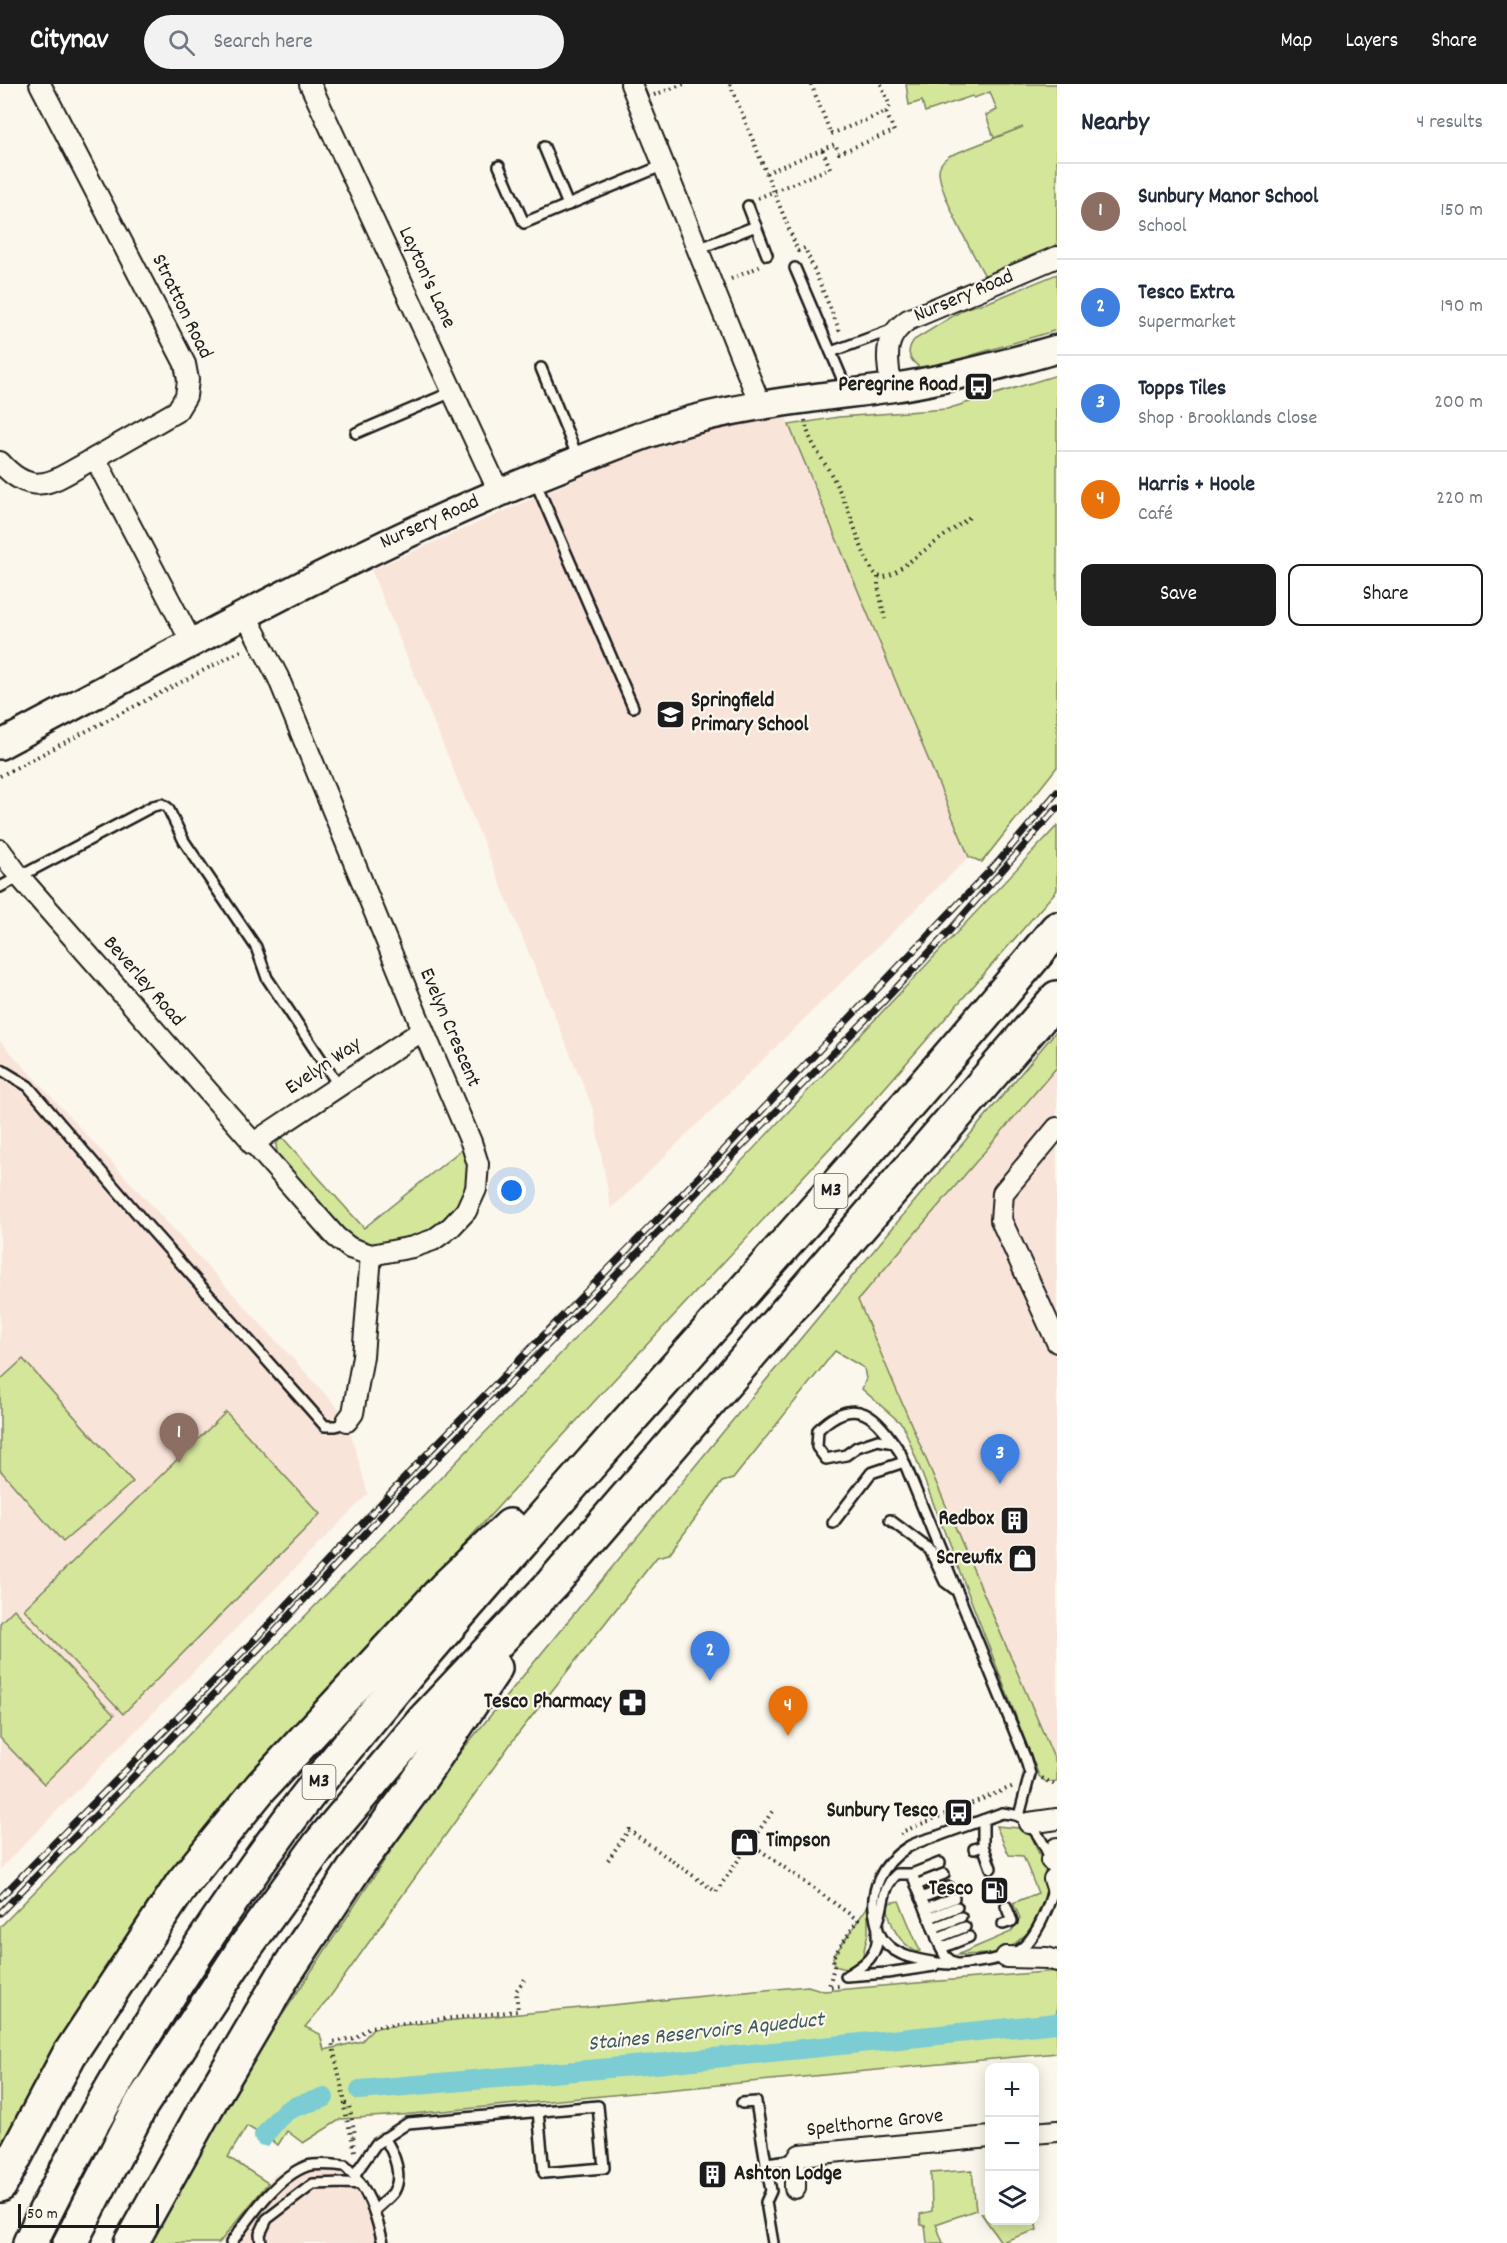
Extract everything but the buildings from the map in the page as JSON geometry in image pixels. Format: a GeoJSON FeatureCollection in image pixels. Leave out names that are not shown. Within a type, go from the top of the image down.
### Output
{"type":"FeatureCollection","features":[{"type":"Feature","properties":{"kind":"highway","name":"M3"},"geometry":{"type":"LineString","coordinates":[[30,2243],[62,2176],[125,2066],[198,1950],[285,1826],[345,1749],[465,1606],[950,1057],[1057,929]]}},
{"type":"Feature","properties":{"kind":"highway","name":"M3"},"geometry":{"type":"LineString","coordinates":[[70,2243],[141,2106],[241,1953],[320,1844],[424,1720],[552,1584],[1057,998]]}},
{"type":"Feature","properties":{"kind":"highway","name":"M3"},"geometry":{"type":"LineString","coordinates":[[0,2185],[69,2055],[182,1884],[254,1795],[446,1587],[674,1369]]}},
{"type":"Feature","properties":{"kind":"highway","name":"M3"},"geometry":{"type":"LineString","coordinates":[[131,2243],[207,2106],[284,1975],[357,1865],[411,1792],[552,1584]]}},
{"type":"Feature","properties":{"kind":"street","name":"Stratton Road"},"geometry":{"type":"LineString","coordinates":[[0,462],[21,481],[36,485],[56,479],[177,411],[186,396],[188,380],[185,364],[40,84]]}},
{"type":"Feature","properties":{"kind":"street","name":"Layton's Lane"},"geometry":{"type":"LineString","coordinates":[[310,84],[499,492]]}},
{"type":"Feature","properties":{"kind":"street"},"geometry":{"type":"LineString","coordinates":[[634,93],[760,405]]}},
{"type":"Feature","properties":{"kind":"street","name":"Nursery Road"},"geometry":{"type":"LineString","coordinates":[[891,388],[887,354],[890,337],[896,328],[908,320],[1057,257]]}},
{"type":"Feature","properties":{"kind":"street","name":"Nursery Road"},"geometry":{"type":"LineString","coordinates":[[0,746],[368,551],[499,492],[610,447],[672,426],[760,405],[891,388],[956,375],[1057,350]]}},
{"type":"Feature","properties":{"kind":"street"},"geometry":{"type":"LineString","coordinates":[[95,458],[192,643]]}},
{"type":"Feature","properties":{"kind":"street","name":"Evelyn Crescent"},"geometry":{"type":"LineString","coordinates":[[246,616],[278,677],[471,1142],[478,1164],[476,1189],[466,1211],[451,1227],[433,1239],[413,1247],[371,1256]]}},
{"type":"Feature","properties":{"kind":"street","name":"Beverley Road"},"geometry":{"type":"LineString","coordinates":[[0,850],[18,876],[252,1144]]}},
{"type":"Feature","properties":{"kind":"street","name":"Evelyn Way"},"geometry":{"type":"LineString","coordinates":[[252,1144],[423,1030]]}},
{"type":"Feature","properties":{"kind":"street"},"geometry":{"type":"LineString","coordinates":[[1057,1128],[1003,1193],[1001,1220],[1057,1342]]}},
{"type":"Feature","properties":{"kind":"street"},"geometry":{"type":"LineString","coordinates":[[252,1144],[336,1237],[350,1248],[371,1256],[363,1356],[353,1413],[347,1421]]}},
{"type":"Feature","properties":{"kind":"street"},"geometry":{"type":"LineString","coordinates":[[1024,1819],[1057,1819]]}},
{"type":"Feature","properties":{"kind":"street"},"geometry":{"type":"LineString","coordinates":[[1006,1957],[1047,1958],[1057,1961]]}},
{"type":"Feature","properties":{"kind":"street"},"geometry":{"type":"LineString","coordinates":[[1039,2133],[1057,2131]]}},
{"type":"Feature","properties":{"kind":"street","name":"Spelthorne Grove"},"geometry":{"type":"LineString","coordinates":[[795,2188],[795,2163],[800,2155],[985,2137]]}},
{"type":"Feature","properties":{"kind":"lane"},"geometry":{"type":"LineString","coordinates":[[544,147],[568,205]]}},
{"type":"Feature","properties":{"kind":"lane"},"geometry":{"type":"LineString","coordinates":[[499,166],[524,223],[664,165]]}},
{"type":"Feature","properties":{"kind":"lane"},"geometry":{"type":"LineString","coordinates":[[748,206],[767,255]]}},
{"type":"Feature","properties":{"kind":"lane"},"geometry":{"type":"LineString","coordinates":[[698,249],[756,226]]}},
{"type":"Feature","properties":{"kind":"lane"},"geometry":{"type":"LineString","coordinates":[[795,268],[848,393]]}},
{"type":"Feature","properties":{"kind":"lane"},"geometry":{"type":"LineString","coordinates":[[831,352],[896,328]]}},
{"type":"Feature","properties":{"kind":"lane"},"geometry":{"type":"LineString","coordinates":[[541,368],[579,460]]}},
{"type":"Feature","properties":{"kind":"lane"},"geometry":{"type":"LineString","coordinates":[[356,434],[453,392]]}},
{"type":"Feature","properties":{"kind":"lane"},"geometry":{"type":"LineString","coordinates":[[534,478],[633,707]]}},
{"type":"Feature","properties":{"kind":"lane"},"geometry":{"type":"LineString","coordinates":[[0,887],[153,806],[162,804],[168,808],[184,841],[256,947],[267,978],[339,1086]]}},
{"type":"Feature","properties":{"kind":"lane"},"geometry":{"type":"LineString","coordinates":[[0,1069],[28,1086],[146,1224],[325,1426],[336,1426],[347,1421]]}},
{"type":"Feature","properties":{"kind":"lane"},"geometry":{"type":"LineString","coordinates":[[894,1443],[878,1440],[857,1447],[846,1455],[826,1459],[818,1447],[818,1430],[831,1417],[850,1411],[872,1416],[894,1443],[904,1462],[1025,1756],[1030,1774],[1024,1819]]}},
{"type":"Feature","properties":{"kind":"lane"},"geometry":{"type":"LineString","coordinates":[[833,1523],[871,1473],[904,1462]]}},
{"type":"Feature","properties":{"kind":"lane"},"geometry":{"type":"LineString","coordinates":[[890,1520],[930,1550],[945,1582],[957,1591]]}},
{"type":"Feature","properties":{"kind":"lane"},"geometry":{"type":"LineString","coordinates":[[1002,1813],[1024,1819],[1039,1837],[1055,1869],[1042,1923],[1020,1950],[1006,1957],[887,1973],[846,1976],[865,1965],[875,1951],[878,1942],[873,1911],[875,1891],[880,1874],[891,1860],[909,1846],[982,1820],[1002,1813]]}},
{"type":"Feature","properties":{"kind":"lane"},"geometry":{"type":"LineString","coordinates":[[982,1820],[978,1847],[983,1859],[992,1868]]}},
{"type":"Feature","properties":{"kind":"lane"},"geometry":{"type":"LineString","coordinates":[[940,1863],[912,1874],[897,1874],[889,1881],[877,1927],[885,1943],[914,1960],[950,1964]]}},
{"type":"Feature","properties":{"kind":"lane"},"geometry":{"type":"LineString","coordinates":[[912,1874],[941,1948],[950,1964]]}},
{"type":"Feature","properties":{"kind":"lane"},"geometry":{"type":"LineString","coordinates":[[916,1885],[944,1874]]}},
{"type":"Feature","properties":{"kind":"lane"},"geometry":{"type":"LineString","coordinates":[[921,1898],[949,1887]]}},
{"type":"Feature","properties":{"kind":"lane"},"geometry":{"type":"LineString","coordinates":[[930,1919],[957,1907],[930,1919]]}},
{"type":"Feature","properties":{"kind":"lane"},"geometry":{"type":"LineString","coordinates":[[1003,1924],[1012,1921],[1004,1910]]}},
{"type":"Feature","properties":{"kind":"lane"},"geometry":{"type":"LineString","coordinates":[[937,1938],[967,1932],[941,1948]]}},
{"type":"Feature","properties":{"kind":"lane"},"geometry":{"type":"LineString","coordinates":[[742,2103],[756,2102],[771,2191],[766,2202],[773,2243]]}},
{"type":"Feature","properties":{"kind":"lane"},"geometry":{"type":"LineString","coordinates":[[355,2174],[376,2144],[408,2123],[538,2111],[598,2106],[604,2168],[544,2173],[538,2111]]}},
{"type":"Feature","properties":{"kind":"lane"},"geometry":{"type":"LineString","coordinates":[[375,2210],[393,2192],[396,2183],[393,2150],[384,2138]]}},
{"type":"Feature","properties":{"kind":"lane"},"geometry":{"type":"LineString","coordinates":[[766,2163],[797,2159]]}},
{"type":"Feature","properties":{"kind":"lane"},"geometry":{"type":"LineString","coordinates":[[231,2243],[257,2207],[285,2180],[308,2166],[332,2165],[345,2166],[355,2174],[375,2210],[383,2243]]}},
{"type":"Feature","properties":{"kind":"lane"},"geometry":{"type":"LineString","coordinates":[[261,2243],[260,2234],[267,2219],[313,2184],[361,2184]]}},
{"type":"Feature","properties":{"kind":"path"},"geometry":{"type":"LineString","coordinates":[[634,93],[684,84]]}},
{"type":"Feature","properties":{"kind":"path"},"geometry":{"type":"LineString","coordinates":[[730,84],[798,251],[805,248],[846,346]]}},
{"type":"Feature","properties":{"kind":"path"},"geometry":{"type":"LineString","coordinates":[[811,84],[839,153],[894,131],[886,112]]}},
{"type":"Feature","properties":{"kind":"path"},"geometry":{"type":"LineString","coordinates":[[831,134],[886,112],[890,106],[881,84]]}},
{"type":"Feature","properties":{"kind":"path"},"geometry":{"type":"LineString","coordinates":[[766,173],[835,144]]}},
{"type":"Feature","properties":{"kind":"path"},"geometry":{"type":"LineString","coordinates":[[748,206],[747,202],[830,168],[822,149]]}},
{"type":"Feature","properties":{"kind":"path"},"geometry":{"type":"LineString","coordinates":[[801,398],[806,430],[814,448],[833,477],[865,556],[874,574],[878,577],[884,578],[894,573],[971,516]]}},
{"type":"Feature","properties":{"kind":"path"},"geometry":{"type":"LineString","coordinates":[[878,577],[885,619]]}},
{"type":"Feature","properties":{"kind":"path"},"geometry":{"type":"LineString","coordinates":[[0,776],[259,641]]}},
{"type":"Feature","properties":{"kind":"path"},"geometry":{"type":"LineString","coordinates":[[608,1860],[629,1830],[716,1892],[774,1809]]}},
{"type":"Feature","properties":{"kind":"path"},"geometry":{"type":"LineString","coordinates":[[355,2154],[353,2138],[355,2134],[349,2106],[345,2103],[332,2042],[355,2038],[369,2027],[518,2011],[516,1991],[525,1979]]}},
{"type":"Feature","properties":{"kind":"shaded area","name":"Springfield Primary School"},"geometry":{"type":"Polygon","coordinates":[[[786,417],[969,857],[611,1209],[593,1109],[371,570],[622,459],[703,432],[752,421],[786,417]]]}},
{"type":"Feature","properties":{"kind":"shaded area"},"geometry":{"type":"Polygon","coordinates":[[[0,1041],[342,1412],[347,1421],[368,1494],[0,1869],[0,1041]]]}},
{"type":"Feature","properties":{"kind":"shaded area"},"geometry":{"type":"Polygon","coordinates":[[[1057,1067],[1057,1765],[858,1300],[1057,1067]]]}},
{"type":"Feature","properties":{"kind":"shaded area"},"geometry":{"type":"Polygon","coordinates":[[[333,2158],[352,2160],[380,2224],[383,2243],[219,2243],[274,2175],[311,2160],[333,2158]]]}},
{"type":"Feature","properties":{"kind":"green space"},"geometry":{"type":"Polygon","coordinates":[[[906,84],[1057,84],[1057,250],[987,280],[951,210],[939,169],[942,162],[949,156],[1023,127],[994,138],[986,115],[997,110],[990,92],[925,112],[922,101],[909,105],[906,84]]]}},
{"type":"Feature","properties":{"kind":"green space"},"geometry":{"type":"Polygon","coordinates":[[[1057,274],[1057,330],[942,364],[919,367],[912,361],[909,351],[914,340],[966,308],[989,302],[1057,274]]]}},
{"type":"Feature","properties":{"kind":"green space"},"geometry":{"type":"Polygon","coordinates":[[[1057,375],[1057,767],[982,862],[969,857],[789,425],[839,417],[947,409],[1057,375]]]}},
{"type":"Feature","properties":{"kind":"green space"},"geometry":{"type":"Polygon","coordinates":[[[1057,826],[1057,890],[869,1106],[612,1382],[205,1828],[147,1907],[59,2039],[0,2153],[0,1927],[517,1400],[1057,826]]]}},
{"type":"Feature","properties":{"kind":"green space"},"geometry":{"type":"Polygon","coordinates":[[[1057,1030],[1057,1067],[858,1300],[1057,1765],[1057,1782],[1046,1782],[1039,1776],[903,1425],[862,1389],[866,1379],[864,1368],[835,1351],[733,1479],[722,1482],[669,1554],[657,1557],[514,1739],[327,2001],[305,2027],[320,2034],[324,2050],[362,2041],[373,2028],[808,1986],[824,1991],[1057,1971],[1057,2053],[341,2119],[303,2143],[287,2131],[278,2145],[247,2126],[228,2157],[268,2183],[219,2243],[149,2243],[262,2046],[436,1782],[1057,1030]]]}},
{"type":"Feature","properties":{"kind":"green space"},"geometry":{"type":"Polygon","coordinates":[[[282,1137],[364,1228],[471,1142],[478,1164],[451,1227],[371,1255],[343,1233],[277,1154],[276,1144],[282,1137]]]}},
{"type":"Feature","properties":{"kind":"green space"},"geometry":{"type":"Polygon","coordinates":[[[23,1359],[133,1482],[63,1542],[0,1470],[0,1380],[23,1359]]]}},
{"type":"Feature","properties":{"kind":"green space"},"geometry":{"type":"Polygon","coordinates":[[[226,1412],[320,1514],[123,1714],[24,1609],[226,1412]]]}},
{"type":"Feature","properties":{"kind":"green space"},"geometry":{"type":"Polygon","coordinates":[[[14,1609],[114,1715],[44,1784],[0,1738],[0,1623],[14,1609]]]}},
{"type":"Feature","properties":{"kind":"green space"},"geometry":{"type":"Polygon","coordinates":[[[996,1826],[1019,1828],[1032,1837],[1049,1878],[1045,1904],[1035,1926],[1010,1948],[992,1954],[957,1955],[1011,1932],[1020,1918],[1013,1903],[1038,1893],[1023,1856],[1009,1855],[996,1826]]]}},
{"type":"Feature","properties":{"kind":"green space"},"geometry":{"type":"Polygon","coordinates":[[[899,1901],[920,1951],[916,1952],[904,1943],[892,1925],[887,1903],[899,1901]]]}},
{"type":"Feature","properties":{"kind":"green space"},"geometry":{"type":"Polygon","coordinates":[[[868,1906],[868,1933],[862,1959],[846,1969],[834,1966],[833,1957],[868,1906]]]}},
{"type":"Feature","properties":{"kind":"green space"},"geometry":{"type":"Polygon","coordinates":[[[972,2170],[976,2210],[936,2224],[943,2243],[927,2243],[925,2225],[921,2225],[920,2214],[932,2211],[931,2173],[972,2170]]]}},
{"type":"Feature","properties":{"kind":"green space"},"geometry":{"type":"Polygon","coordinates":[[[989,2225],[1036,2225],[1037,2230],[1001,2242],[989,2225]]]}},
{"type":"Feature","properties":{"kind":"waterway","name":"Staines Reservoirs Aqueduct"},"geometry":{"type":"LineString","coordinates":[[360,2090],[655,2064],[1057,2023]]}},
{"type":"Feature","properties":{"kind":"waterway","name":"Staines Reservoirs Aqueduct"},"geometry":{"type":"LineString","coordinates":[[264,2136],[283,2113],[324,2098]]}},
{"type":"Feature","properties":{"kind":"railway"},"geometry":{"type":"LineString","coordinates":[[0,1898],[258,1636],[422,1459],[686,1190],[998,862],[1057,792]]}},
{"type":"Feature","properties":{"kind":"railway"},"geometry":{"type":"LineString","coordinates":[[0,1913],[266,1641],[398,1498],[884,1001],[951,929],[1057,808]]}},
{"type":"Feature","properties":{"kind":"place","name":"Peregrine Road"},"geometry":{"type":"Point","coordinates":[979,386]}},
{"type":"Feature","properties":{"kind":"place","name":"Springfield Primary School"},"geometry":{"type":"Point","coordinates":[670,714]}},
{"type":"Feature","properties":{"kind":"place","name":"Sunbury Manor School"},"geometry":{"type":"Point","coordinates":[179,1463]}},
{"type":"Feature","properties":{"kind":"place","name":"Topps Tiles"},"geometry":{"type":"Point","coordinates":[1000,1484]}},
{"type":"Feature","properties":{"kind":"place","name":"Redbox"},"geometry":{"type":"Point","coordinates":[1015,1520]}},
{"type":"Feature","properties":{"kind":"place","name":"Screwfix"},"geometry":{"type":"Point","coordinates":[1023,1559]}},
{"type":"Feature","properties":{"kind":"place","name":"Tesco Extra"},"geometry":{"type":"Point","coordinates":[710,1681]}},
{"type":"Feature","properties":{"kind":"place","name":"Tesco Pharmacy"},"geometry":{"type":"Point","coordinates":[632,1703]}},
{"type":"Feature","properties":{"kind":"place","name":"Harris + Hoole"},"geometry":{"type":"Point","coordinates":[788,1736]}},
{"type":"Feature","properties":{"kind":"place","name":"Sunbury Tesco"},"geometry":{"type":"Point","coordinates":[959,1812]}},
{"type":"Feature","properties":{"kind":"place","name":"Timpson"},"geometry":{"type":"Point","coordinates":[745,1842]}},
{"type":"Feature","properties":{"kind":"place","name":"Tesco"},"geometry":{"type":"Point","coordinates":[994,1890]}},
{"type":"Feature","properties":{"kind":"place","name":"Ashton Lodge"},"geometry":{"type":"Point","coordinates":[713,2175]}}]}
